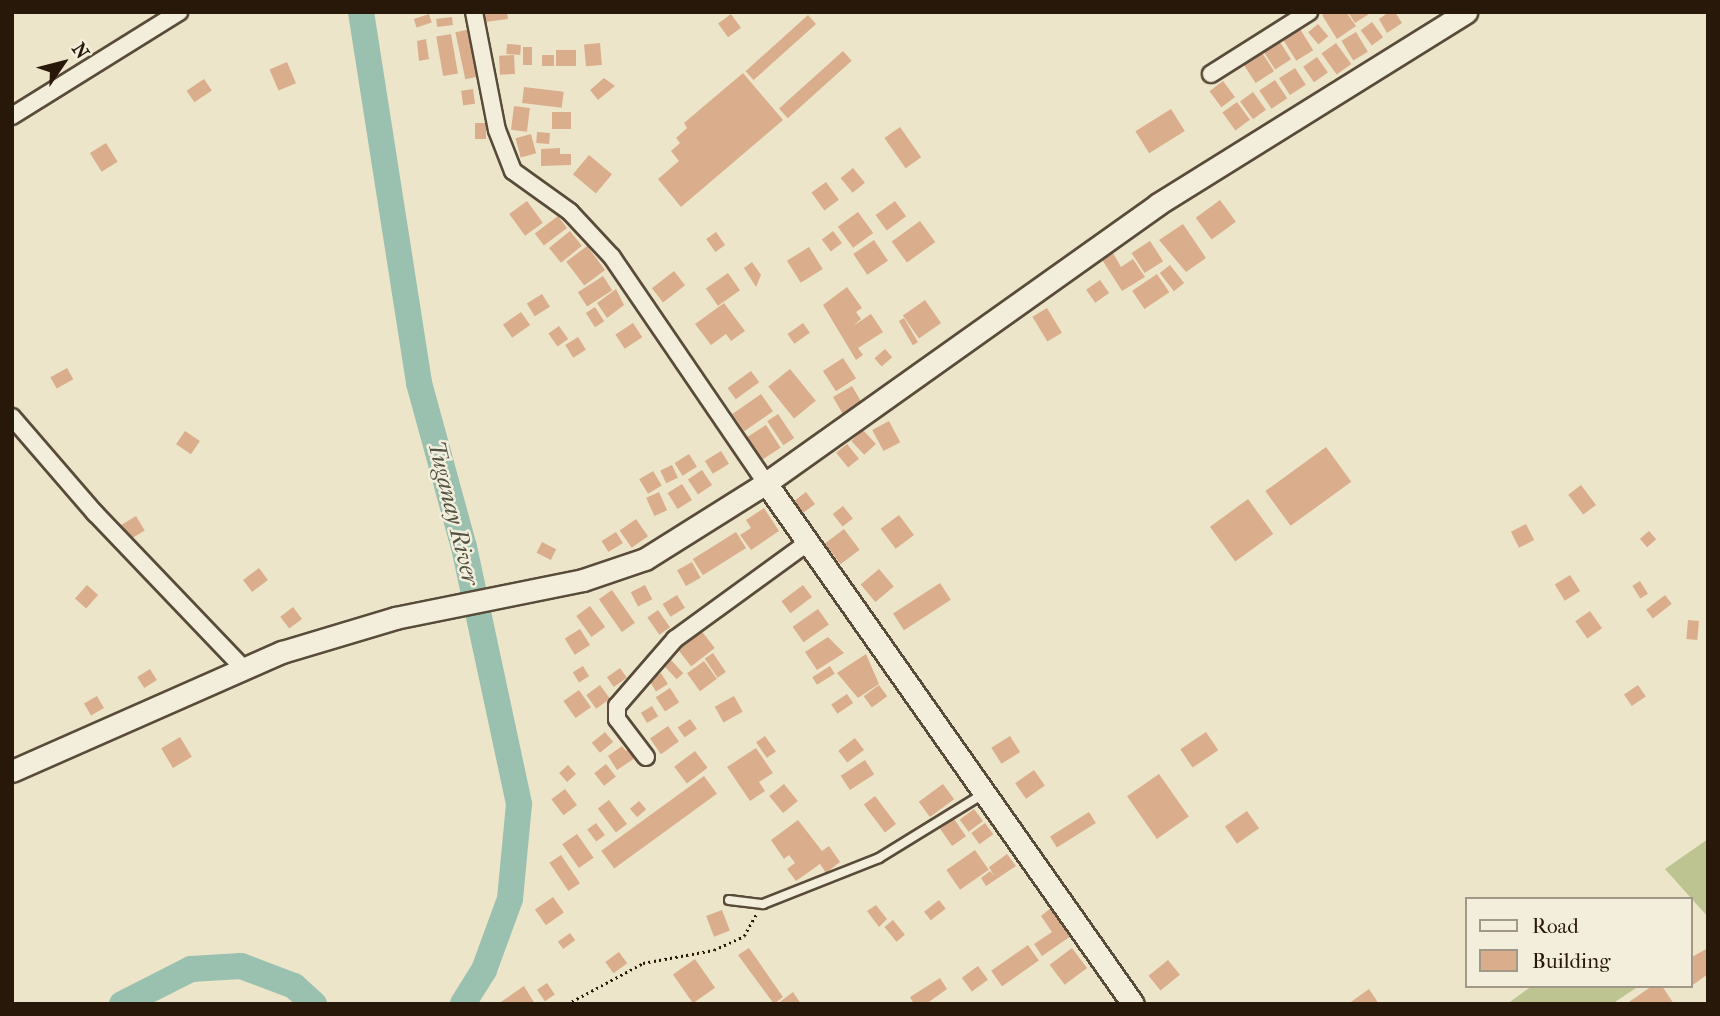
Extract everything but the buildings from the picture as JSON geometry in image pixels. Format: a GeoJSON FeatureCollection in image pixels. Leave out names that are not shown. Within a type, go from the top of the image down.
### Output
{"type":"FeatureCollection","features":[{"type":"Feature","properties":{"kind":"street"},"geometry":{"type":"LineString","coordinates":[[12,116],[179,12]]}},
{"type":"Feature","properties":{"kind":"street"},"geometry":{"type":"LineString","coordinates":[[474,12],[497,130],[513,171],[570,212],[605,248],[807,543],[1133,1004]]}},
{"type":"Feature","properties":{"kind":"street"},"geometry":{"type":"LineString","coordinates":[[1211,74],[1309,12]]}},
{"type":"Feature","properties":{"kind":"street"},"geometry":{"type":"LineString","coordinates":[[12,771],[243,668],[358,627],[547,588],[645,559],[766,482],[1147,211],[1466,12]]}},
{"type":"Feature","properties":{"kind":"street"},"geometry":{"type":"LineString","coordinates":[[12,417],[95,513],[243,668]]}},
{"type":"Feature","properties":{"kind":"street"},"geometry":{"type":"LineString","coordinates":[[646,757],[617,719],[617,706],[675,639],[807,543]]}},
{"type":"Feature","properties":{"kind":"lane"},"geometry":{"type":"LineString","coordinates":[[729,900],[762,904],[879,858],[985,793]]}},
{"type":"Feature","properties":{"kind":"path"},"geometry":{"type":"LineString","coordinates":[[567,1004],[643,963],[714,950],[744,936],[762,904]]}},
{"type":"Feature","properties":{"kind":"green space"},"geometry":{"type":"Polygon","coordinates":[[[1708,839],[1708,917],[1692,897],[1665,869],[1708,839]]]}},
{"type":"Feature","properties":{"kind":"green space"},"geometry":{"type":"Polygon","coordinates":[[[1529,988],[1636,988],[1612,1004],[1507,1004],[1529,988]]]}},
{"type":"Feature","properties":{"kind":"waterway","name":"Tuganay River"},"geometry":{"type":"LineString","coordinates":[[361,12],[419,383],[464,547],[519,804],[510,899],[484,970],[463,1004]]}},
{"type":"Feature","properties":{"kind":"waterway","name":"Tuganay River"},"geometry":{"type":"LineString","coordinates":[[122,1004],[191,969],[241,966],[294,986],[314,1004]]}}]}
